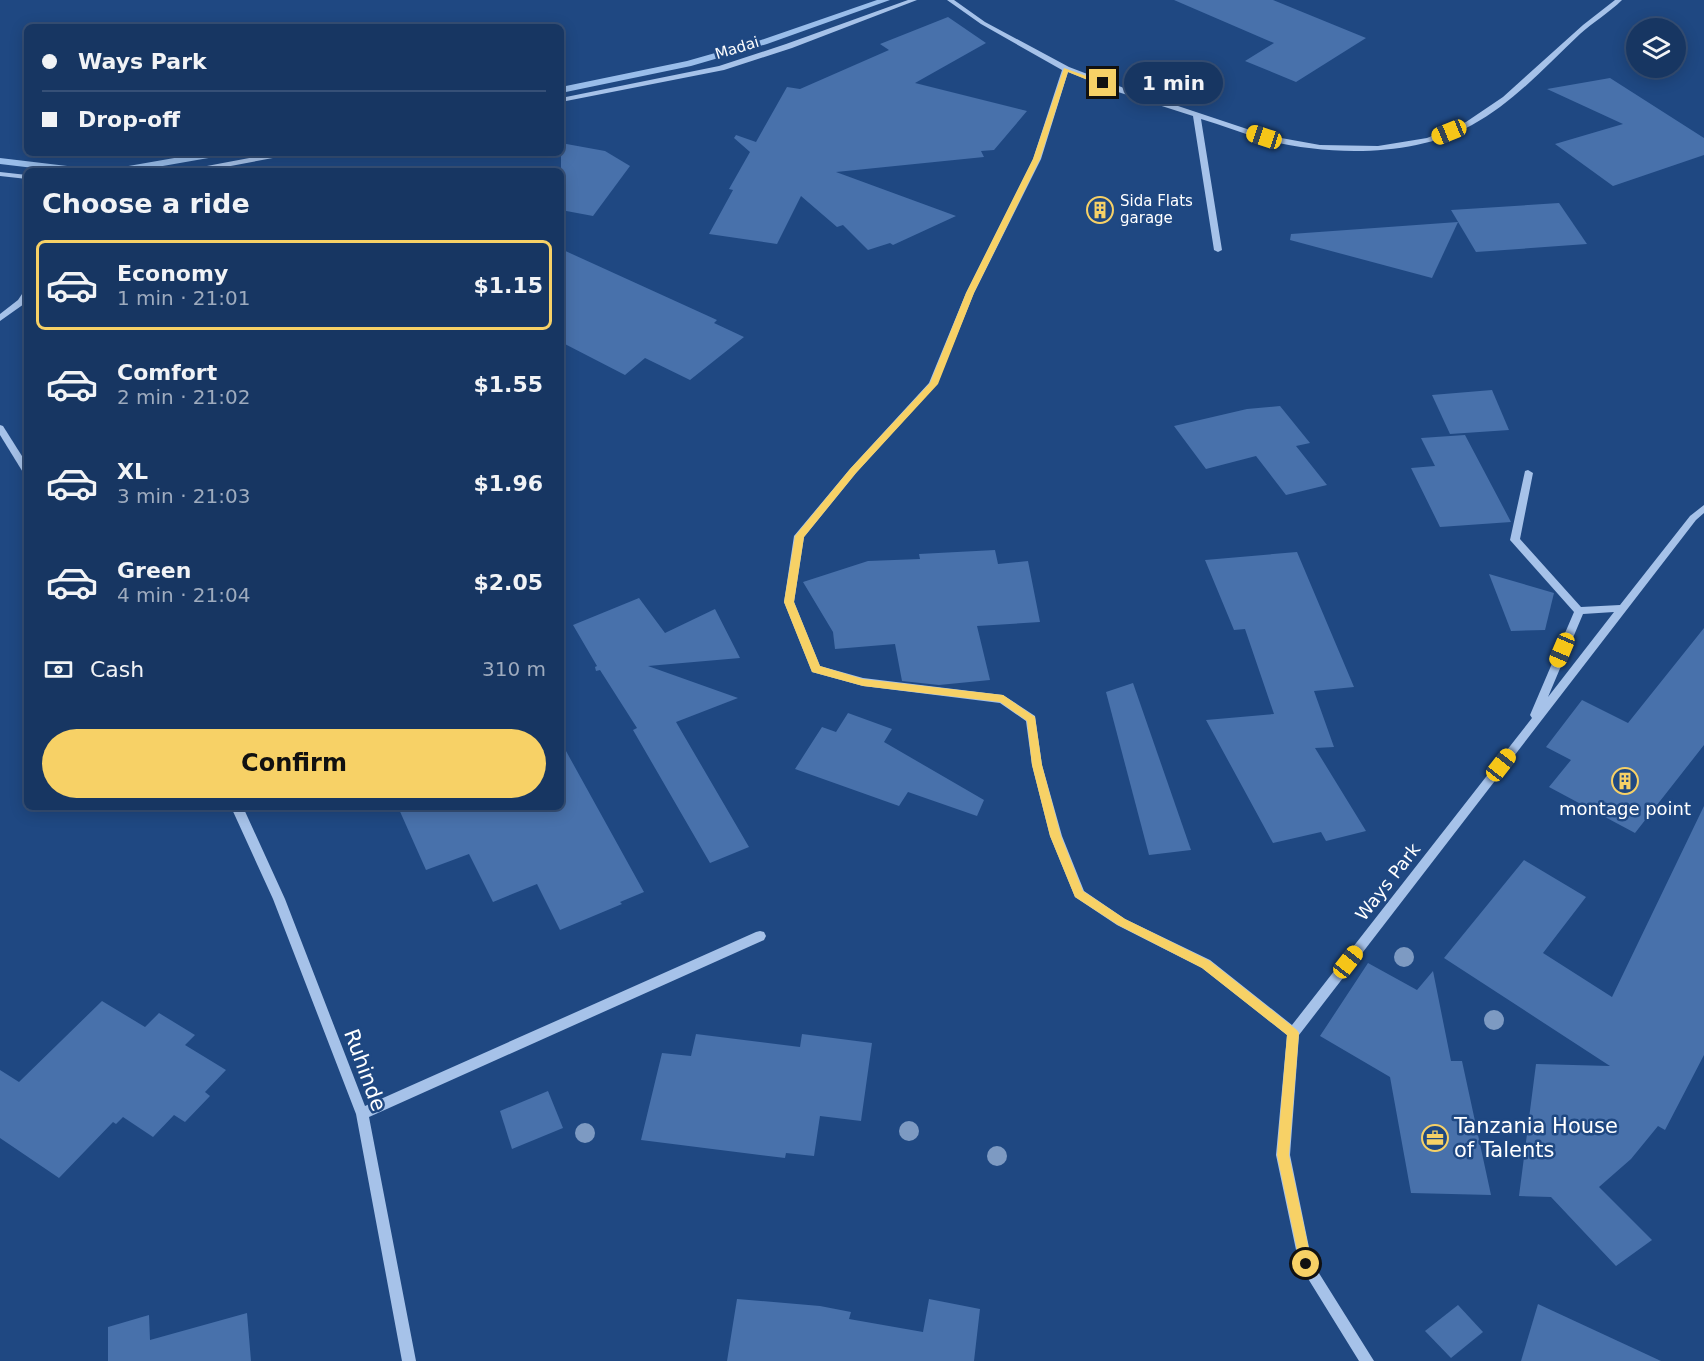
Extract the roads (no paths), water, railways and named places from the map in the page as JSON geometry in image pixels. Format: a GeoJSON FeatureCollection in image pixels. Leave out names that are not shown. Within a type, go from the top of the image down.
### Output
{"type":"FeatureCollection","features":[{"type":"Feature","properties":{"kind":"street","name":"Madai"},"geometry":{"type":"LineString","coordinates":[[564,99],[721,68],[789,46],[914,0]]}},
{"type":"Feature","properties":{"kind":"street"},"geometry":{"type":"LineString","coordinates":[[950,0],[983,23],[1066,69],[1197,115],[1264,137],[1320,147],[1378,148],[1429,140],[1469,124],[1506,99],[1585,26],[1619,0]]}},
{"type":"Feature","properties":{"kind":"street"},"geometry":{"type":"LineString","coordinates":[[1066,69],[1037,159],[970,293],[933,384],[853,471],[799,536],[789,602],[816,669],[863,682],[1003,699],[1031,719],[1037,765],[1056,836],[1079,894],[1121,922],[1206,964],[1293,1033],[1283,1155],[1306,1264],[1367,1361]]}},
{"type":"Feature","properties":{"kind":"street"},"geometry":{"type":"LineString","coordinates":[[1197,115],[1218,250]]}},
{"type":"Feature","properties":{"kind":"street"},"geometry":{"type":"LineString","coordinates":[[207,168],[273,156]]}},
{"type":"Feature","properties":{"kind":"street"},"geometry":{"type":"LineString","coordinates":[[0,174],[24,177]]}},
{"type":"Feature","properties":{"kind":"street"},"geometry":{"type":"LineString","coordinates":[[0,318],[24,298]]}},
{"type":"Feature","properties":{"kind":"street"},"geometry":{"type":"LineString","coordinates":[[0,428],[24,467]]}},
{"type":"Feature","properties":{"kind":"street"},"geometry":{"type":"LineString","coordinates":[[1528,473],[1515,540],[1579,611]]}},
{"type":"Feature","properties":{"kind":"street","name":"Ways Park"},"geometry":{"type":"LineString","coordinates":[[1293,1033],[1693,518],[1704,508]]}},
{"type":"Feature","properties":{"kind":"street"},"geometry":{"type":"LineString","coordinates":[[1579,611],[1623,608]]}},
{"type":"Feature","properties":{"kind":"street"},"geometry":{"type":"LineString","coordinates":[[1529,729],[1579,611]]}},
{"type":"Feature","properties":{"kind":"street","name":"Ruhinde"},"geometry":{"type":"LineString","coordinates":[[238,810],[279,899],[362,1114],[409,1361]]}},
{"type":"Feature","properties":{"kind":"street"},"geometry":{"type":"LineString","coordinates":[[362,1114],[760,936]]}},
{"type":"Feature","properties":{"kind":"waterway"},"geometry":{"type":"LineString","coordinates":[[564,89],[688,64],[764,42],[886,0]]}},
{"type":"Feature","properties":{"kind":"waterway"},"geometry":{"type":"LineString","coordinates":[[134,168],[203,156]]}},
{"type":"Feature","properties":{"kind":"waterway"},"geometry":{"type":"LineString","coordinates":[[0,161],[59,168]]}},
{"type":"Feature","properties":{"kind":"place","name":"Sida Flats garage"},"geometry":{"type":"Point","coordinates":[1100,210]}},
{"type":"Feature","properties":{"kind":"place","name":"montage point"},"geometry":{"type":"Point","coordinates":[1625,781]}},
{"type":"Feature","properties":{"kind":"place","name":"Tanzania House of Talents"},"geometry":{"type":"Point","coordinates":[1435,1138]}}]}
